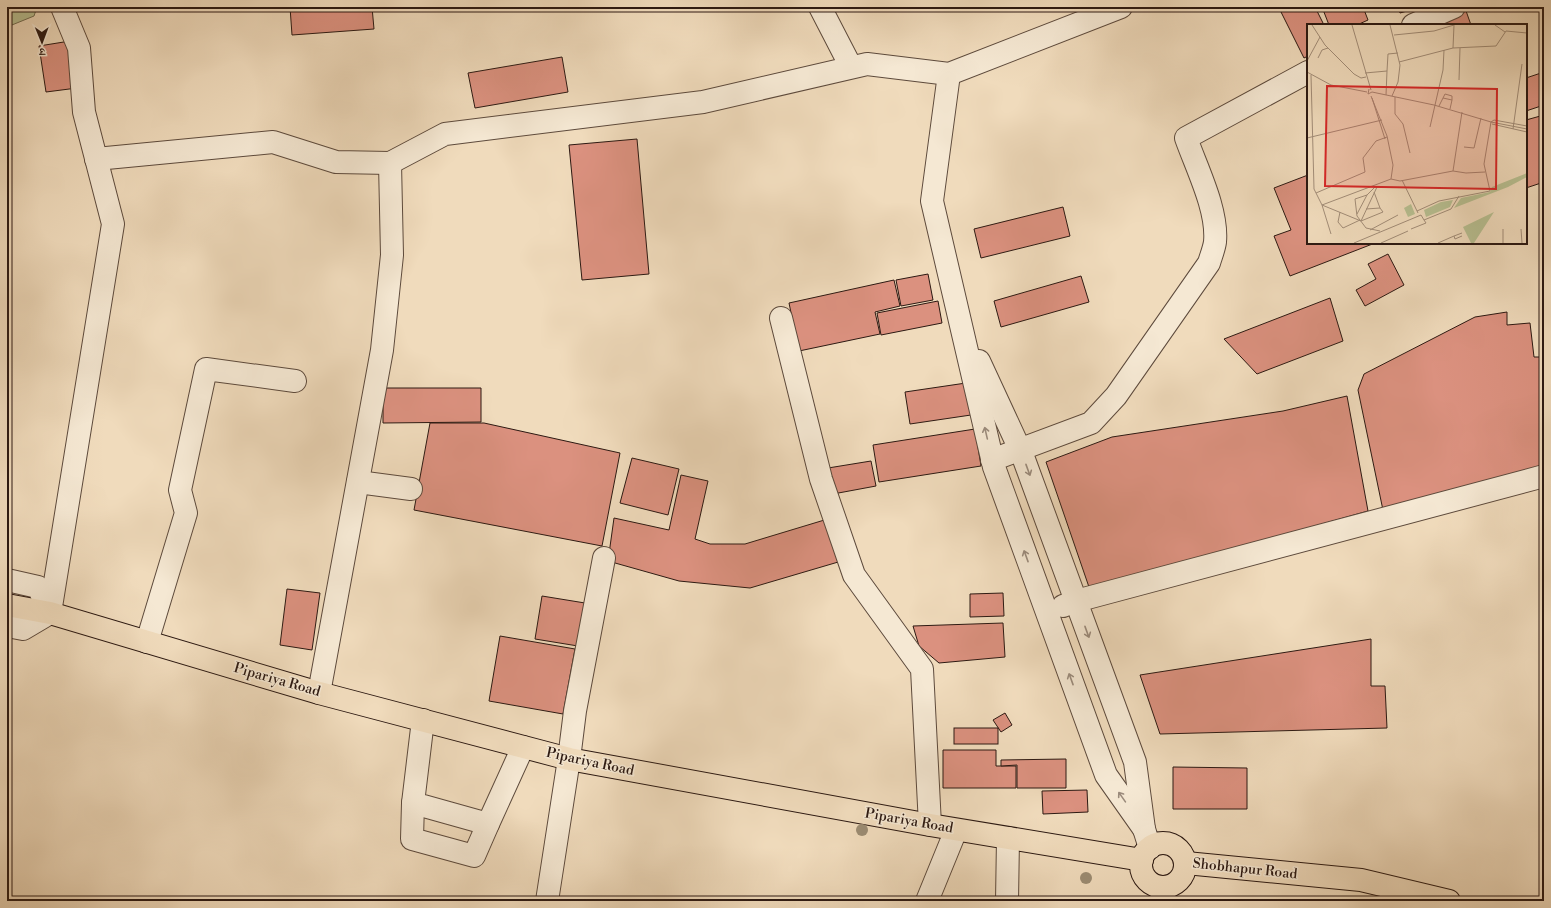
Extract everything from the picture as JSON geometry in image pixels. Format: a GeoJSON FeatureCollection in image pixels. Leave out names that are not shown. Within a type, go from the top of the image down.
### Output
{"type":"FeatureCollection","features":[{"type":"Feature","properties":{"kind":"main road","name":"Pipariya Road"},"geometry":{"type":"LineString","coordinates":[[7,604],[50,613],[318,693],[570,759],[930,826],[1008,838],[1145,846]]}},
{"type":"Feature","properties":{"kind":"main road"},"geometry":{"type":"LineString","coordinates":[[1160,844],[1171,844],[1180,850],[1186,863],[1185,871],[1169,894],[1147,880],[1141,867],[1145,846],[1160,844]]}},
{"type":"Feature","properties":{"kind":"main road","name":"Shobhapur Road"},"geometry":{"type":"LineString","coordinates":[[1186,863],[1305,876],[1361,880],[1449,901]]}},
{"type":"Feature","properties":{"kind":"main road","name":"Shobhapur Road"},"geometry":{"type":"LineString","coordinates":[[1305,876],[1400,901]]}},
{"type":"Feature","properties":{"kind":"street"},"geometry":{"type":"LineString","coordinates":[[50,613],[113,224],[84,112],[79,48],[62,7]]}},
{"type":"Feature","properties":{"kind":"street"},"geometry":{"type":"LineString","coordinates":[[820,7],[851,67]]}},
{"type":"Feature","properties":{"kind":"street"},"geometry":{"type":"LineString","coordinates":[[1071,26],[1080,7]]}},
{"type":"Feature","properties":{"kind":"street"},"geometry":{"type":"LineString","coordinates":[[1071,26],[1091,7]]}},
{"type":"Feature","properties":{"kind":"street"},"geometry":{"type":"LineString","coordinates":[[96,159],[273,142],[336,162],[390,163],[445,134],[703,102],[867,64],[950,74],[1121,7]]}},
{"type":"Feature","properties":{"kind":"street"},"geometry":{"type":"LineString","coordinates":[[1415,24],[1454,7]]}},
{"type":"Feature","properties":{"kind":"street"},"geometry":{"type":"LineString","coordinates":[[992,460],[1091,423],[1116,396],[1209,263],[1215,244],[1213,211],[1186,138],[1307,73]]}},
{"type":"Feature","properties":{"kind":"street"},"geometry":{"type":"LineString","coordinates":[[950,74],[932,201],[961,320],[992,460],[1106,775],[1145,846]]}},
{"type":"Feature","properties":{"kind":"street"},"geometry":{"type":"LineString","coordinates":[[318,693],[382,350],[392,255],[390,163]]}},
{"type":"Feature","properties":{"kind":"street"},"geometry":{"type":"LineString","coordinates":[[781,318],[821,479],[854,575],[922,669],[930,826]]}},
{"type":"Feature","properties":{"kind":"street"},"geometry":{"type":"LineString","coordinates":[[961,320],[1020,450],[1135,762],[1145,846]]}},
{"type":"Feature","properties":{"kind":"street"},"geometry":{"type":"LineString","coordinates":[[147,642],[186,513],[180,490],[206,368],[295,381]]}},
{"type":"Feature","properties":{"kind":"street"},"geometry":{"type":"LineString","coordinates":[[1047,613],[1076,600],[1544,476]]}},
{"type":"Feature","properties":{"kind":"street"},"geometry":{"type":"LineString","coordinates":[[358,482],[411,489]]}},
{"type":"Feature","properties":{"kind":"street"},"geometry":{"type":"LineString","coordinates":[[547,901],[570,759],[575,711],[604,558]]}},
{"type":"Feature","properties":{"kind":"street"},"geometry":{"type":"LineString","coordinates":[[7,580],[38,587],[50,613]]}},
{"type":"Feature","properties":{"kind":"street"},"geometry":{"type":"LineString","coordinates":[[7,626],[23,629],[50,613]]}},
{"type":"Feature","properties":{"kind":"street"},"geometry":{"type":"LineString","coordinates":[[423,720],[413,803],[412,839],[474,856],[523,747]]}},
{"type":"Feature","properties":{"kind":"street"},"geometry":{"type":"LineString","coordinates":[[413,803],[488,824]]}},
{"type":"Feature","properties":{"kind":"street"},"geometry":{"type":"LineString","coordinates":[[927,901],[956,830]]}},
{"type":"Feature","properties":{"kind":"street"},"geometry":{"type":"LineString","coordinates":[[1007,901],[1008,838]]}},
{"type":"Feature","properties":{"kind":"green space"},"geometry":{"type":"Polygon","coordinates":[[[7,7],[37,7],[34,16],[7,27],[7,7]]]}},
{"type":"Feature","properties":{"kind":"building"},"geometry":{"type":"Polygon","coordinates":[[[290,7],[372,7],[374,29],[292,35],[290,7]]]}},
{"type":"Feature","properties":{"kind":"building"},"geometry":{"type":"Polygon","coordinates":[[[1291,7],[1315,7],[1324,24],[1307,24],[1307,56],[1304,58],[1281,12],[1291,7]]]}},
{"type":"Feature","properties":{"kind":"building"},"geometry":{"type":"Polygon","coordinates":[[[1322,7],[1363,7],[1368,20],[1359,24],[1329,24],[1322,7]]]}},
{"type":"Feature","properties":{"kind":"building"},"geometry":{"type":"Polygon","coordinates":[[[1398,7],[1421,7],[1400,13],[1398,7]]]}},
{"type":"Feature","properties":{"kind":"building"},"geometry":{"type":"Polygon","coordinates":[[[1465,8],[1471,24],[1435,24],[1433,20],[1465,8]]]}},
{"type":"Feature","properties":{"kind":"building"},"geometry":{"type":"Polygon","coordinates":[[[70,41],[77,88],[46,92],[39,46],[70,41]]]}},
{"type":"Feature","properties":{"kind":"building"},"geometry":{"type":"Polygon","coordinates":[[[562,57],[568,92],[475,108],[468,73],[562,57]]]}},
{"type":"Feature","properties":{"kind":"building"},"geometry":{"type":"Polygon","coordinates":[[[1544,72],[1544,105],[1527,111],[1527,78],[1544,72]]]}},
{"type":"Feature","properties":{"kind":"building"},"geometry":{"type":"Polygon","coordinates":[[[1544,115],[1544,182],[1527,188],[1527,120],[1544,115]]]}},
{"type":"Feature","properties":{"kind":"building"},"geometry":{"type":"Polygon","coordinates":[[[637,139],[649,274],[582,280],[569,145],[637,139]]]}},
{"type":"Feature","properties":{"kind":"building"},"geometry":{"type":"Polygon","coordinates":[[[1307,175],[1307,244],[1372,244],[1290,276],[1274,236],[1291,230],[1274,188],[1307,175]]]}},
{"type":"Feature","properties":{"kind":"building"},"geometry":{"type":"Polygon","coordinates":[[[1063,207],[1070,236],[981,258],[974,229],[1063,207]]]}},
{"type":"Feature","properties":{"kind":"building"},"geometry":{"type":"Polygon","coordinates":[[[1388,254],[1404,285],[1365,306],[1356,290],[1376,279],[1368,264],[1388,254]]]}},
{"type":"Feature","properties":{"kind":"building"},"geometry":{"type":"Polygon","coordinates":[[[928,274],[933,300],[901,306],[896,280],[928,274]]]}},
{"type":"Feature","properties":{"kind":"building"},"geometry":{"type":"Polygon","coordinates":[[[1081,276],[1089,302],[1001,327],[994,301],[1081,276]]]}},
{"type":"Feature","properties":{"kind":"building"},"geometry":{"type":"Polygon","coordinates":[[[894,280],[900,306],[875,312],[880,334],[799,351],[789,303],[894,280]]]}},
{"type":"Feature","properties":{"kind":"building"},"geometry":{"type":"Polygon","coordinates":[[[1330,298],[1343,341],[1257,374],[1224,339],[1330,298]]]}},
{"type":"Feature","properties":{"kind":"building"},"geometry":{"type":"Polygon","coordinates":[[[938,301],[942,323],[881,335],[877,313],[938,301]]]}},
{"type":"Feature","properties":{"kind":"building"},"geometry":{"type":"Polygon","coordinates":[[[1507,312],[1507,325],[1530,323],[1534,357],[1542,357],[1544,470],[1384,515],[1358,390],[1364,374],[1475,317],[1507,312]]]}},
{"type":"Feature","properties":{"kind":"building"},"geometry":{"type":"Polygon","coordinates":[[[966,383],[971,415],[910,424],[905,392],[966,383]]]}},
{"type":"Feature","properties":{"kind":"building"},"geometry":{"type":"Polygon","coordinates":[[[383,388],[481,388],[481,422],[383,423],[383,388]]]}},
{"type":"Feature","properties":{"kind":"building"},"geometry":{"type":"Polygon","coordinates":[[[1347,396],[1368,511],[1090,590],[1046,462],[1112,437],[1283,411],[1347,396]]]}},
{"type":"Feature","properties":{"kind":"building"},"geometry":{"type":"Polygon","coordinates":[[[430,423],[484,423],[620,453],[602,546],[414,510],[430,423]]]}},
{"type":"Feature","properties":{"kind":"building"},"geometry":{"type":"Polygon","coordinates":[[[975,429],[981,466],[879,482],[873,445],[975,429]]]}},
{"type":"Feature","properties":{"kind":"building"},"geometry":{"type":"Polygon","coordinates":[[[632,458],[679,469],[668,515],[620,503],[632,458]]]}},
{"type":"Feature","properties":{"kind":"building"},"geometry":{"type":"Polygon","coordinates":[[[871,461],[876,486],[833,494],[828,468],[871,461]]]}},
{"type":"Feature","properties":{"kind":"building"},"geometry":{"type":"Polygon","coordinates":[[[681,475],[708,481],[695,539],[710,544],[745,544],[831,518],[845,560],[750,588],[679,581],[608,561],[614,518],[669,530],[681,475]]]}},
{"type":"Feature","properties":{"kind":"building"},"geometry":{"type":"Polygon","coordinates":[[[287,589],[320,593],[312,650],[280,645],[287,589]]]}},
{"type":"Feature","properties":{"kind":"building"},"geometry":{"type":"Polygon","coordinates":[[[1003,593],[1004,616],[970,617],[970,594],[1003,593]]]}},
{"type":"Feature","properties":{"kind":"building"},"geometry":{"type":"Polygon","coordinates":[[[542,596],[585,603],[578,646],[535,639],[542,596]]]}},
{"type":"Feature","properties":{"kind":"building"},"geometry":{"type":"Polygon","coordinates":[[[1003,623],[1005,657],[939,663],[919,646],[913,626],[1003,623]]]}},
{"type":"Feature","properties":{"kind":"building"},"geometry":{"type":"Polygon","coordinates":[[[500,636],[575,649],[563,714],[489,701],[500,636]]]}},
{"type":"Feature","properties":{"kind":"building"},"geometry":{"type":"Polygon","coordinates":[[[1371,639],[1371,686],[1385,686],[1387,728],[1160,734],[1140,675],[1371,639]]]}},
{"type":"Feature","properties":{"kind":"building"},"geometry":{"type":"Polygon","coordinates":[[[1005,713],[1012,725],[1001,732],[993,720],[1005,713]]]}},
{"type":"Feature","properties":{"kind":"building"},"geometry":{"type":"Polygon","coordinates":[[[954,728],[998,728],[998,744],[954,744],[954,728]]]}},
{"type":"Feature","properties":{"kind":"building"},"geometry":{"type":"Polygon","coordinates":[[[943,750],[996,750],[996,766],[1016,766],[1016,788],[943,788],[943,750]]]}},
{"type":"Feature","properties":{"kind":"building"},"geometry":{"type":"Polygon","coordinates":[[[1066,759],[1066,788],[1017,788],[1017,765],[1001,766],[1001,760],[1066,759]]]}},
{"type":"Feature","properties":{"kind":"building"},"geometry":{"type":"Polygon","coordinates":[[[1173,767],[1247,768],[1247,809],[1173,809],[1173,767]]]}},
{"type":"Feature","properties":{"kind":"building"},"geometry":{"type":"Polygon","coordinates":[[[1087,790],[1088,812],[1043,814],[1042,791],[1087,790]]]}}]}
